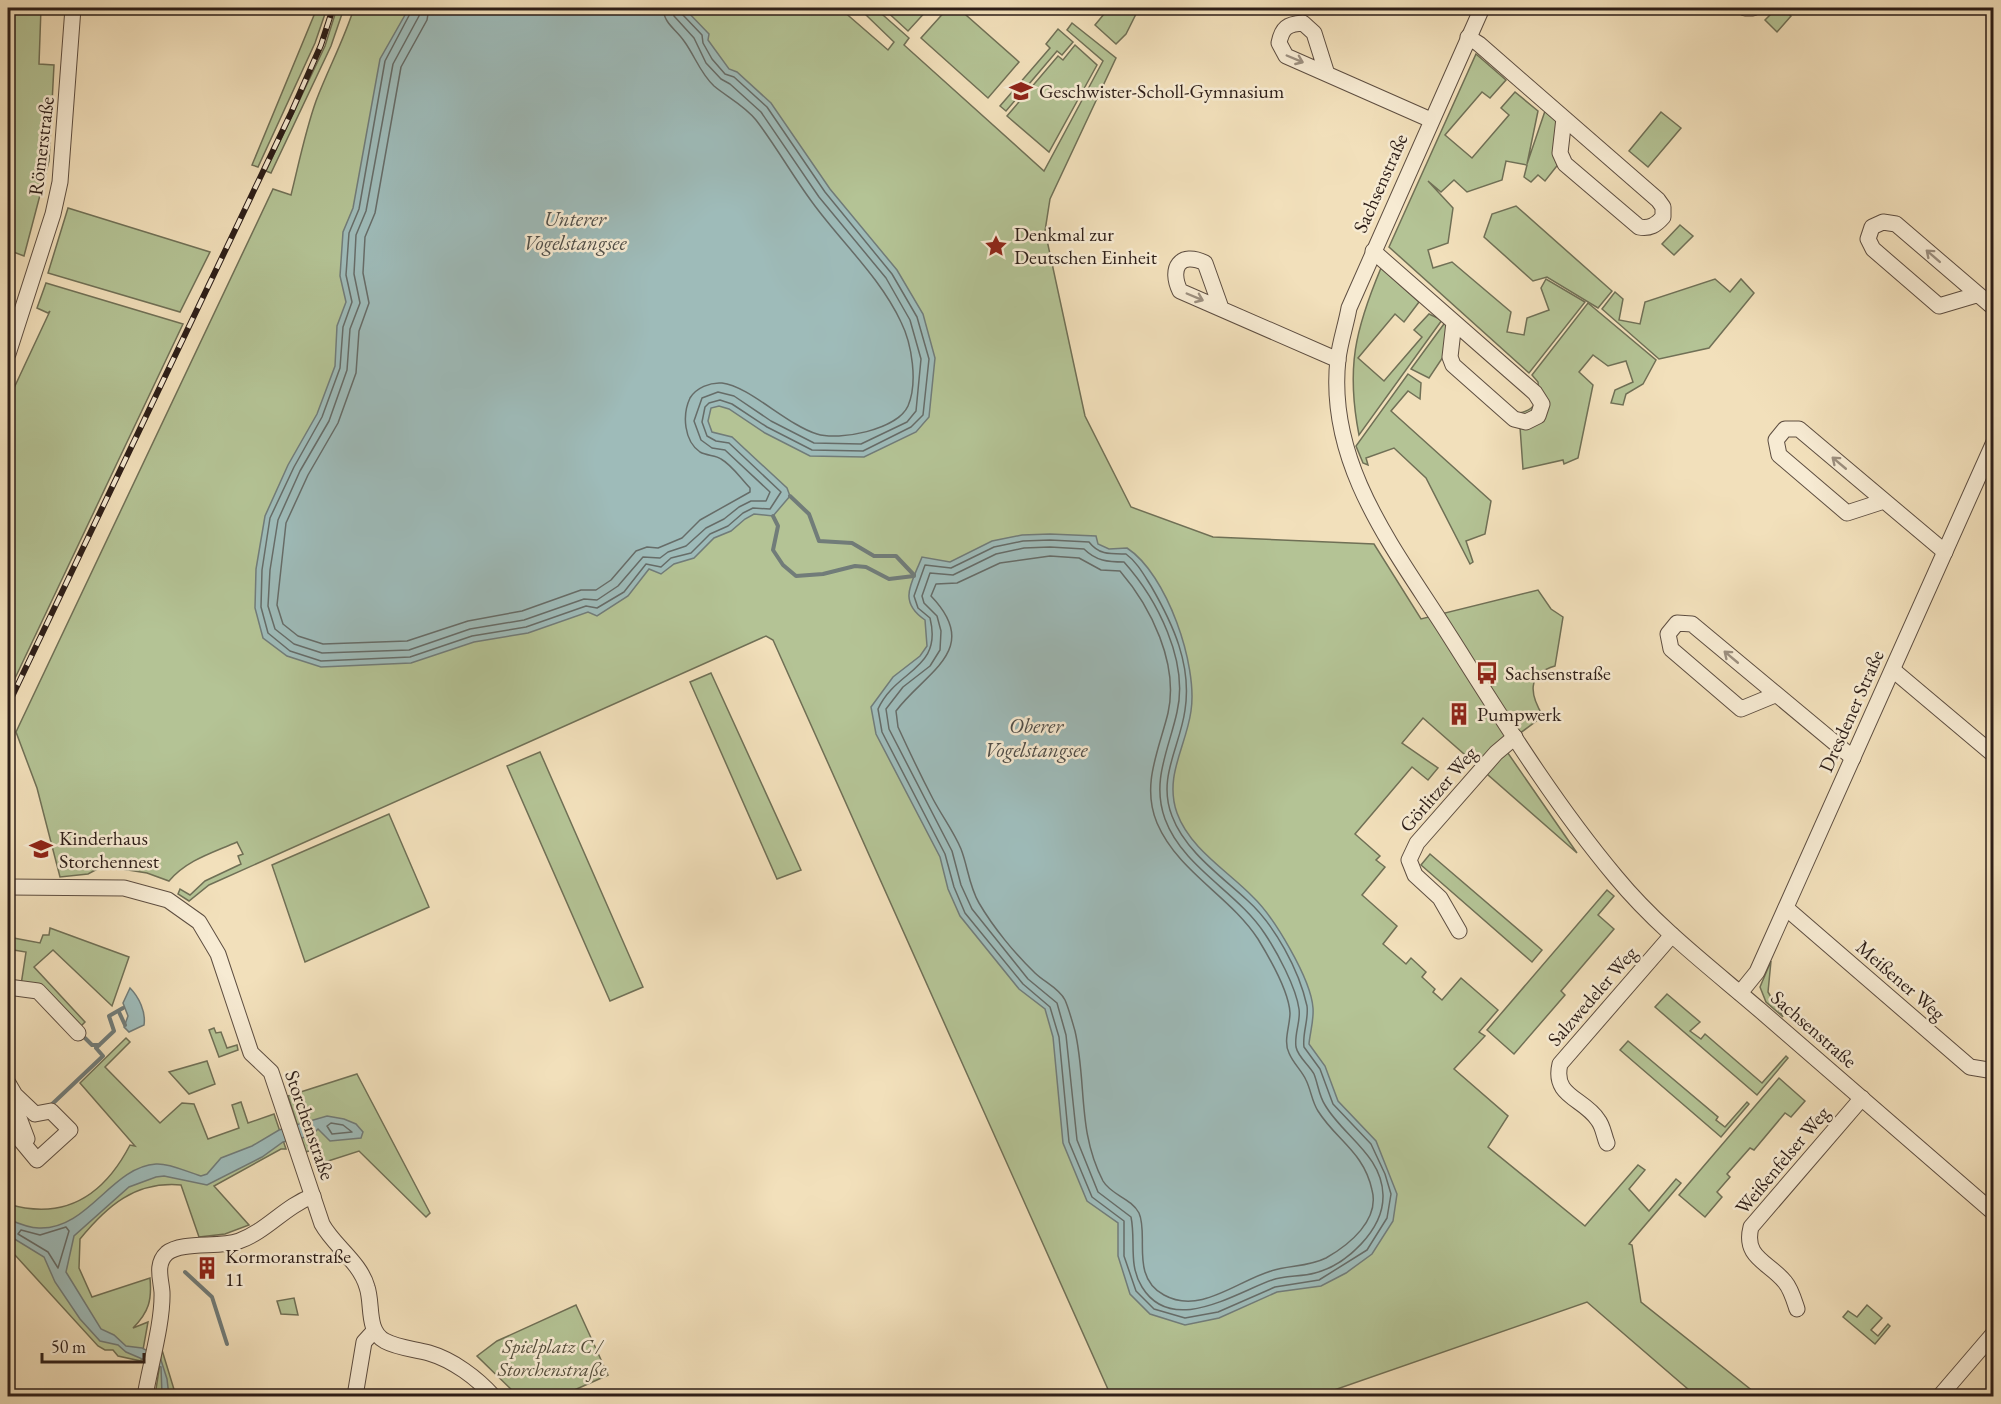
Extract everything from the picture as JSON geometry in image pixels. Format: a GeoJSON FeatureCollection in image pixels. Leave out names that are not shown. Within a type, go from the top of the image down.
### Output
{"type":"FeatureCollection","features":[{"type":"Feature","properties":{"kind":"street","name":"Römerstraße"},"geometry":{"type":"LineString","coordinates":[[8,354],[53,214],[60,182],[67,124],[73,8]]}},
{"type":"Feature","properties":{"kind":"street","name":"Sachsenstraße"},"geometry":{"type":"LineString","coordinates":[[1482,8],[1372,251],[1349,308],[1338,360],[1338,402],[1345,444],[1366,501],[1388,540],[1515,737],[1563,808],[1616,877],[1672,935],[1994,1212]]}},
{"type":"Feature","properties":{"kind":"street"},"geometry":{"type":"LineString","coordinates":[[1745,8],[1753,8]]}},
{"type":"Feature","properties":{"kind":"street"},"geometry":{"type":"LineString","coordinates":[[1326,71],[1314,33],[1303,23],[1290,24],[1281,31],[1279,43],[1286,56],[1326,71],[1431,120]]}},
{"type":"Feature","properties":{"kind":"street"},"geometry":{"type":"LineString","coordinates":[[1468,37],[1564,118],[1658,200],[1663,207],[1663,217],[1658,224],[1648,228],[1639,226],[1565,164],[1560,153],[1564,118]]}},
{"type":"Feature","properties":{"kind":"street"},"geometry":{"type":"LineString","coordinates":[[1976,295],[1939,306],[1873,249],[1869,239],[1872,227],[1883,222],[1896,225],[1994,308]]}},
{"type":"Feature","properties":{"kind":"street"},"geometry":{"type":"LineString","coordinates":[[1372,251],[1454,322],[1535,393],[1542,404],[1538,416],[1526,422],[1514,419],[1453,365],[1450,357],[1454,322]]}},
{"type":"Feature","properties":{"kind":"street"},"geometry":{"type":"LineString","coordinates":[[1221,308],[1338,360]]}},
{"type":"Feature","properties":{"kind":"street"},"geometry":{"type":"LineString","coordinates":[[1884,501],[1846,513],[1779,455],[1776,440],[1785,429],[1799,429],[1945,552]]}},
{"type":"Feature","properties":{"kind":"street","name":"Dresdener Straße"},"geometry":{"type":"LineString","coordinates":[[1740,993],[1757,972],[1994,442]]}},
{"type":"Feature","properties":{"kind":"street"},"geometry":{"type":"LineString","coordinates":[[1775,695],[1741,709],[1671,649],[1668,634],[1677,623],[1692,624],[1853,758]]}},
{"type":"Feature","properties":{"kind":"street"},"geometry":{"type":"LineString","coordinates":[[1893,670],[1994,754]]}},
{"type":"Feature","properties":{"kind":"street","name":"Görlitzer Weg"},"geometry":{"type":"LineString","coordinates":[[1459,931],[1440,898],[1415,874],[1409,860],[1417,843],[1496,753],[1515,737]]}},
{"type":"Feature","properties":{"kind":"street","name":"Storchenstraße"},"geometry":{"type":"LineString","coordinates":[[8,887],[124,888],[154,894],[186,910],[199,922],[214,947],[251,1053],[271,1072],[322,1224],[332,1241],[358,1268],[366,1283],[374,1331]]}},
{"type":"Feature","properties":{"kind":"street","name":"Meißener Weg"},"geometry":{"type":"LineString","coordinates":[[1786,908],[1959,1059],[1970,1067],[1994,1071]]}},
{"type":"Feature","properties":{"kind":"street","name":"Salzwedeler Weg"},"geometry":{"type":"LineString","coordinates":[[1607,1143],[1598,1120],[1562,1088],[1557,1076],[1560,1064],[1672,935]]}},
{"type":"Feature","properties":{"kind":"street"},"geometry":{"type":"LineString","coordinates":[[8,987],[38,991],[78,1033]]}},
{"type":"Feature","properties":{"kind":"street"},"geometry":{"type":"LineString","coordinates":[[8,1083],[15,1095],[36,1114],[51,1111],[70,1130],[37,1160],[13,1123],[8,1089]]}},
{"type":"Feature","properties":{"kind":"street","name":"Weißenfelser Weg"},"geometry":{"type":"LineString","coordinates":[[1797,1309],[1787,1284],[1752,1252],[1748,1240],[1751,1227],[1862,1098]]}},
{"type":"Feature","properties":{"kind":"street"},"geometry":{"type":"LineString","coordinates":[[146,1396],[162,1293],[159,1275],[161,1261],[168,1252],[180,1248],[238,1241],[276,1220],[297,1202],[313,1196]]}},
{"type":"Feature","properties":{"kind":"street"},"geometry":{"type":"LineString","coordinates":[[355,1396],[364,1342],[374,1331],[384,1341],[431,1353],[460,1368],[493,1396]]}},
{"type":"Feature","properties":{"kind":"street"},"geometry":{"type":"LineString","coordinates":[[1940,1396],[1994,1333]]}},
{"type":"Feature","properties":{"kind":"green space"},"geometry":{"type":"Polygon","coordinates":[[[8,8],[41,8],[39,64],[54,65],[49,161],[24,256],[8,250],[8,8]]]}},
{"type":"Feature","properties":{"kind":"green space"},"geometry":{"type":"Polygon","coordinates":[[[317,8],[327,8],[315,43],[258,167],[252,165],[317,8]]]}},
{"type":"Feature","properties":{"kind":"green space"},"geometry":{"type":"Polygon","coordinates":[[[337,8],[344,8],[331,46],[271,173],[266,171],[325,46],[337,8]]]}},
{"type":"Feature","properties":{"kind":"green space"},"geometry":{"type":"Polygon","coordinates":[[[354,8],[844,8],[842,10],[888,50],[894,42],[865,14],[868,11],[864,14],[858,8],[875,8],[909,38],[904,45],[1044,171],[1103,61],[1067,30],[1072,23],[1116,58],[1050,199],[1045,231],[1085,416],[1131,507],[1213,537],[1374,544],[1421,619],[1538,590],[1551,609],[1563,617],[1555,666],[1539,674],[1533,686],[1535,700],[1543,716],[1503,746],[1577,853],[1423,718],[1402,743],[1438,768],[1428,780],[1412,767],[1355,834],[1380,856],[1376,860],[1385,867],[1362,895],[1397,926],[1383,944],[1406,964],[1411,958],[1426,972],[1422,977],[1435,989],[1433,992],[1442,1000],[1461,978],[1498,1010],[1479,1032],[1485,1036],[1454,1069],[1508,1116],[1488,1147],[1585,1226],[1638,1165],[1645,1170],[1629,1189],[1649,1211],[1676,1179],[1681,1183],[1629,1244],[1632,1245],[1641,1302],[1759,1396],[1696,1396],[1587,1302],[1317,1396],[1111,1396],[773,640],[766,636],[209,885],[189,901],[178,894],[180,889],[190,895],[205,881],[241,864],[238,856],[243,854],[237,842],[192,862],[169,881],[147,873],[103,866],[88,874],[60,877],[37,788],[16,732],[273,189],[291,195],[316,101],[354,8]]]}},
{"type":"Feature","properties":{"kind":"green space"},"geometry":{"type":"Polygon","coordinates":[[[883,8],[929,8],[908,31],[883,8]]]}},
{"type":"Feature","properties":{"kind":"green space"},"geometry":{"type":"Polygon","coordinates":[[[948,8],[958,8],[1019,62],[988,98],[921,38],[948,8]]]}},
{"type":"Feature","properties":{"kind":"green space"},"geometry":{"type":"Polygon","coordinates":[[[1109,8],[1139,8],[1126,34],[1116,44],[1095,25],[1109,8]]]}},
{"type":"Feature","properties":{"kind":"green space"},"geometry":{"type":"Polygon","coordinates":[[[1777,8],[1782,8],[1791,16],[1777,32],[1765,20],[1777,8]]]}},
{"type":"Feature","properties":{"kind":"green space"},"geometry":{"type":"Polygon","coordinates":[[[1058,29],[1073,42],[1062,55],[1057,51],[1006,111],[1000,106],[1050,48],[1046,44],[1058,29]]]}},
{"type":"Feature","properties":{"kind":"green space"},"geometry":{"type":"Polygon","coordinates":[[[1075,45],[1097,65],[1049,152],[1007,116],[1058,56],[1063,60],[1075,45]]]}},
{"type":"Feature","properties":{"kind":"green space"},"geometry":{"type":"Polygon","coordinates":[[[1476,54],[1506,80],[1490,98],[1482,92],[1445,135],[1472,158],[1509,115],[1501,108],[1515,92],[1538,111],[1527,164],[1545,111],[1554,115],[1558,127],[1560,162],[1545,181],[1538,175],[1531,182],[1524,177],[1527,165],[1506,161],[1502,180],[1467,192],[1454,180],[1441,192],[1428,181],[1453,208],[1448,243],[1428,250],[1433,268],[1452,262],[1511,312],[1507,332],[1524,335],[1527,318],[1549,310],[1541,288],[1546,279],[1585,302],[1529,373],[1389,247],[1476,54]]]}},
{"type":"Feature","properties":{"kind":"green space"},"geometry":{"type":"Polygon","coordinates":[[[1661,112],[1681,128],[1648,167],[1629,151],[1661,112]]]}},
{"type":"Feature","properties":{"kind":"green space"},"geometry":{"type":"Polygon","coordinates":[[[1516,206],[1612,291],[1598,308],[1547,277],[1533,281],[1484,237],[1492,214],[1516,206]]]}},
{"type":"Feature","properties":{"kind":"green space"},"geometry":{"type":"Polygon","coordinates":[[[68,208],[210,252],[180,312],[48,273],[68,208]]]}},
{"type":"Feature","properties":{"kind":"green space"},"geometry":{"type":"Polygon","coordinates":[[[1680,225],[1693,236],[1674,255],[1662,244],[1680,225]]]}},
{"type":"Feature","properties":{"kind":"green space"},"geometry":{"type":"Polygon","coordinates":[[[1381,268],[1419,302],[1404,322],[1395,314],[1358,358],[1384,381],[1422,337],[1414,330],[1429,314],[1442,320],[1359,435],[1353,389],[1355,350],[1365,311],[1381,268]]]}},
{"type":"Feature","properties":{"kind":"green space"},"geometry":{"type":"Polygon","coordinates":[[[1715,279],[1730,292],[1741,279],[1754,293],[1709,348],[1659,359],[1602,309],[1615,292],[1623,299],[1619,320],[1640,324],[1645,302],[1715,279]]]}},
{"type":"Feature","properties":{"kind":"green space"},"geometry":{"type":"Polygon","coordinates":[[[46,283],[183,324],[8,693],[8,407],[14,388],[50,311],[48,313],[37,308],[46,283]]]}},
{"type":"Feature","properties":{"kind":"green space"},"geometry":{"type":"Polygon","coordinates":[[[1588,303],[1656,360],[1643,384],[1626,394],[1623,405],[1611,403],[1615,390],[1633,382],[1626,361],[1608,366],[1593,355],[1579,372],[1593,385],[1578,458],[1564,464],[1563,460],[1523,469],[1519,413],[1525,412],[1536,403],[1538,382],[1532,375],[1588,303]]]}},
{"type":"Feature","properties":{"kind":"green space"},"geometry":{"type":"Polygon","coordinates":[[[1452,313],[1451,345],[1429,378],[1411,369],[1452,313]]]}},
{"type":"Feature","properties":{"kind":"green space"},"geometry":{"type":"Polygon","coordinates":[[[1408,374],[1421,383],[1420,399],[1408,391],[1391,411],[1491,501],[1485,534],[1466,541],[1473,562],[1470,564],[1426,478],[1394,448],[1366,458],[1368,465],[1363,463],[1356,446],[1408,374]]]}},
{"type":"Feature","properties":{"kind":"green space"},"geometry":{"type":"Polygon","coordinates":[[[711,673],[801,870],[777,879],[690,682],[711,673]]]}},
{"type":"Feature","properties":{"kind":"green space"},"geometry":{"type":"Polygon","coordinates":[[[540,752],[643,987],[610,1001],[507,766],[540,752]]]}},
{"type":"Feature","properties":{"kind":"green space"},"geometry":{"type":"Polygon","coordinates":[[[389,814],[429,907],[305,962],[272,865],[389,814]]]}},
{"type":"Feature","properties":{"kind":"green space"},"geometry":{"type":"Polygon","coordinates":[[[1430,854],[1542,950],[1532,962],[1421,865],[1430,854]]]}},
{"type":"Feature","properties":{"kind":"green space"},"geometry":{"type":"Polygon","coordinates":[[[1607,890],[1614,896],[1598,915],[1614,929],[1561,991],[1565,995],[1514,1054],[1487,1030],[1607,890]]]}},
{"type":"Feature","properties":{"kind":"green space"},"geometry":{"type":"Polygon","coordinates":[[[50,928],[129,957],[112,1006],[53,950],[34,967],[85,1022],[78,1029],[21,985],[26,952],[8,949],[8,937],[40,943],[43,935],[49,935],[50,928]]]}},
{"type":"Feature","properties":{"kind":"green space"},"geometry":{"type":"Polygon","coordinates":[[[1771,961],[1768,992],[1783,1017],[1766,1002],[1760,987],[1771,961]]]}},
{"type":"Feature","properties":{"kind":"green space"},"geometry":{"type":"Polygon","coordinates":[[[1667,994],[1700,1022],[1690,1031],[1701,1039],[1705,1034],[1762,1083],[1786,1056],[1788,1058],[1757,1095],[1655,1007],[1667,994]]]}},
{"type":"Feature","properties":{"kind":"green space"},"geometry":{"type":"Polygon","coordinates":[[[214,1028],[216,1033],[221,1032],[227,1048],[237,1045],[238,1050],[219,1057],[209,1030],[214,1028]]]}},
{"type":"Feature","properties":{"kind":"green space"},"geometry":{"type":"Polygon","coordinates":[[[126,1038],[130,1042],[105,1067],[160,1123],[182,1103],[194,1104],[208,1139],[239,1128],[232,1105],[241,1102],[248,1123],[274,1114],[286,1149],[281,1149],[214,1186],[249,1225],[225,1234],[199,1237],[181,1185],[165,1185],[150,1187],[123,1198],[101,1216],[80,1239],[79,1268],[92,1297],[150,1278],[148,1305],[143,1317],[133,1328],[148,1322],[141,1361],[118,1356],[113,1350],[105,1350],[98,1346],[15,1255],[8,1257],[8,1204],[47,1209],[81,1200],[108,1178],[130,1145],[135,1146],[80,1083],[126,1038]]]}},
{"type":"Feature","properties":{"kind":"green space"},"geometry":{"type":"Polygon","coordinates":[[[1628,1041],[1718,1117],[1716,1120],[1725,1127],[1747,1102],[1749,1104],[1721,1137],[1620,1050],[1628,1041]]]}},
{"type":"Feature","properties":{"kind":"green space"},"geometry":{"type":"Polygon","coordinates":[[[207,1061],[215,1084],[189,1094],[169,1072],[207,1061]]]}},
{"type":"Feature","properties":{"kind":"green space"},"geometry":{"type":"Polygon","coordinates":[[[357,1074],[430,1213],[426,1217],[359,1151],[322,1163],[317,1148],[306,1152],[288,1096],[357,1074]]]}},
{"type":"Feature","properties":{"kind":"green space"},"geometry":{"type":"Polygon","coordinates":[[[1779,1078],[1805,1101],[1791,1117],[1785,1113],[1754,1150],[1750,1148],[1727,1174],[1730,1177],[1717,1192],[1722,1197],[1705,1217],[1679,1195],[1779,1078]]]}},
{"type":"Feature","properties":{"kind":"green space"},"geometry":{"type":"Polygon","coordinates":[[[294,1298],[298,1315],[281,1314],[277,1301],[294,1298]]]}},
{"type":"Feature","properties":{"kind":"green space","name":"Spielplatz C / Storchenstraße"},"geometry":{"type":"Polygon","coordinates":[[[576,1305],[608,1375],[561,1396],[518,1396],[477,1356],[497,1341],[576,1305]]]}},
{"type":"Feature","properties":{"kind":"green space"},"geometry":{"type":"Polygon","coordinates":[[[1867,1305],[1882,1318],[1871,1330],[1878,1336],[1888,1324],[1890,1326],[1875,1344],[1843,1317],[1848,1311],[1857,1317],[1867,1305]]]}},
{"type":"Feature","properties":{"kind":"green space"},"geometry":{"type":"Polygon","coordinates":[[[162,1350],[176,1396],[155,1396],[162,1350]]]}},
{"type":"Feature","properties":{"kind":"water","name":"Unterer Vogelstangsee"},"geometry":{"type":"Polygon","coordinates":[[[409,8],[684,8],[709,34],[708,40],[729,69],[737,72],[771,103],[830,189],[897,270],[923,314],[935,358],[929,417],[916,432],[864,457],[810,456],[765,433],[729,409],[719,406],[711,408],[708,421],[712,432],[732,437],[787,488],[790,496],[773,516],[754,514],[731,531],[714,538],[694,558],[674,564],[661,574],[649,569],[628,596],[597,616],[588,612],[528,633],[474,642],[411,663],[321,667],[287,656],[263,638],[255,608],[256,569],[265,516],[288,465],[317,414],[335,366],[337,326],[346,302],[340,276],[343,232],[353,208],[380,59],[409,8]]]}},
{"type":"Feature","properties":{"kind":"water","name":"Oberer Vogelstangsee"},"geometry":{"type":"Polygon","coordinates":[[[1022,535],[1096,536],[1098,544],[1109,549],[1127,548],[1142,561],[1167,599],[1184,646],[1192,692],[1191,711],[1174,774],[1173,787],[1177,813],[1183,826],[1200,849],[1262,906],[1281,933],[1299,965],[1311,996],[1313,1013],[1309,1044],[1325,1066],[1338,1101],[1376,1141],[1397,1194],[1393,1221],[1372,1254],[1346,1273],[1321,1286],[1277,1292],[1219,1318],[1185,1325],[1150,1314],[1130,1294],[1118,1256],[1118,1223],[1087,1201],[1063,1143],[1053,1037],[1045,1009],[1019,989],[960,916],[948,889],[940,857],[876,734],[871,707],[893,677],[920,656],[927,646],[925,620],[916,613],[909,599],[911,583],[922,557],[950,562],[992,541],[1022,535]]]}},
{"type":"Feature","properties":{"kind":"water"},"geometry":{"type":"Polygon","coordinates":[[[130,988],[141,1005],[144,1025],[129,1032],[124,1027],[128,1016],[123,1003],[130,988]]]}},
{"type":"Feature","properties":{"kind":"water"},"geometry":{"type":"Polygon","coordinates":[[[327,1116],[356,1124],[363,1132],[361,1138],[330,1141],[318,1129],[311,1136],[283,1142],[262,1157],[207,1185],[164,1176],[156,1177],[129,1187],[74,1236],[66,1272],[101,1329],[114,1335],[126,1346],[142,1348],[160,1357],[167,1379],[169,1396],[162,1396],[161,1367],[126,1352],[118,1345],[100,1341],[80,1319],[55,1282],[44,1257],[8,1235],[8,1219],[39,1228],[56,1226],[72,1219],[112,1186],[140,1168],[161,1164],[201,1176],[207,1174],[221,1158],[252,1146],[279,1130],[327,1116]]]}},
{"type":"Feature","properties":{"kind":"waterway"},"geometry":{"type":"LineString","coordinates":[[790,496],[809,514],[819,541],[852,543],[874,556],[896,556],[914,575]]}},
{"type":"Feature","properties":{"kind":"waterway"},"geometry":{"type":"LineString","coordinates":[[773,516],[778,526],[773,550],[783,565],[796,576],[823,574],[855,566],[866,567],[889,579],[914,576]]}},
{"type":"Feature","properties":{"kind":"waterway"},"geometry":{"type":"LineString","coordinates":[[49,1107],[103,1056],[96,1048],[114,1031],[109,1016],[123,1008]]}},
{"type":"Feature","properties":{"kind":"waterway"},"geometry":{"type":"LineString","coordinates":[[119,1012],[125,1025]]}},
{"type":"Feature","properties":{"kind":"waterway"},"geometry":{"type":"LineString","coordinates":[[85,1038],[92,1045],[99,1045]]}},
{"type":"Feature","properties":{"kind":"waterway"},"geometry":{"type":"LineString","coordinates":[[185,1272],[212,1297],[227,1344]]}},
{"type":"Feature","properties":{"kind":"railway"},"geometry":{"type":"LineString","coordinates":[[8,705],[291,113],[321,45],[333,8]]}},
{"type":"Feature","properties":{"kind":"place","name":"Geschwister-Scholl-Gymnasium"},"geometry":{"type":"Point","coordinates":[1021,91]}},
{"type":"Feature","properties":{"kind":"place","name":"Denkmal zur Deutschen Einheit"},"geometry":{"type":"Point","coordinates":[996,246]}},
{"type":"Feature","properties":{"kind":"place","name":"Sachsenstraße"},"geometry":{"type":"Point","coordinates":[1487,673]}},
{"type":"Feature","properties":{"kind":"place","name":"Pumpwerk"},"geometry":{"type":"Point","coordinates":[1459,714]}},
{"type":"Feature","properties":{"kind":"place","name":"Kinderhaus Storchennest"},"geometry":{"type":"Point","coordinates":[41,849]}},
{"type":"Feature","properties":{"kind":"place","name":"Kormoranstraße 11"},"geometry":{"type":"Point","coordinates":[207,1268]}}]}
